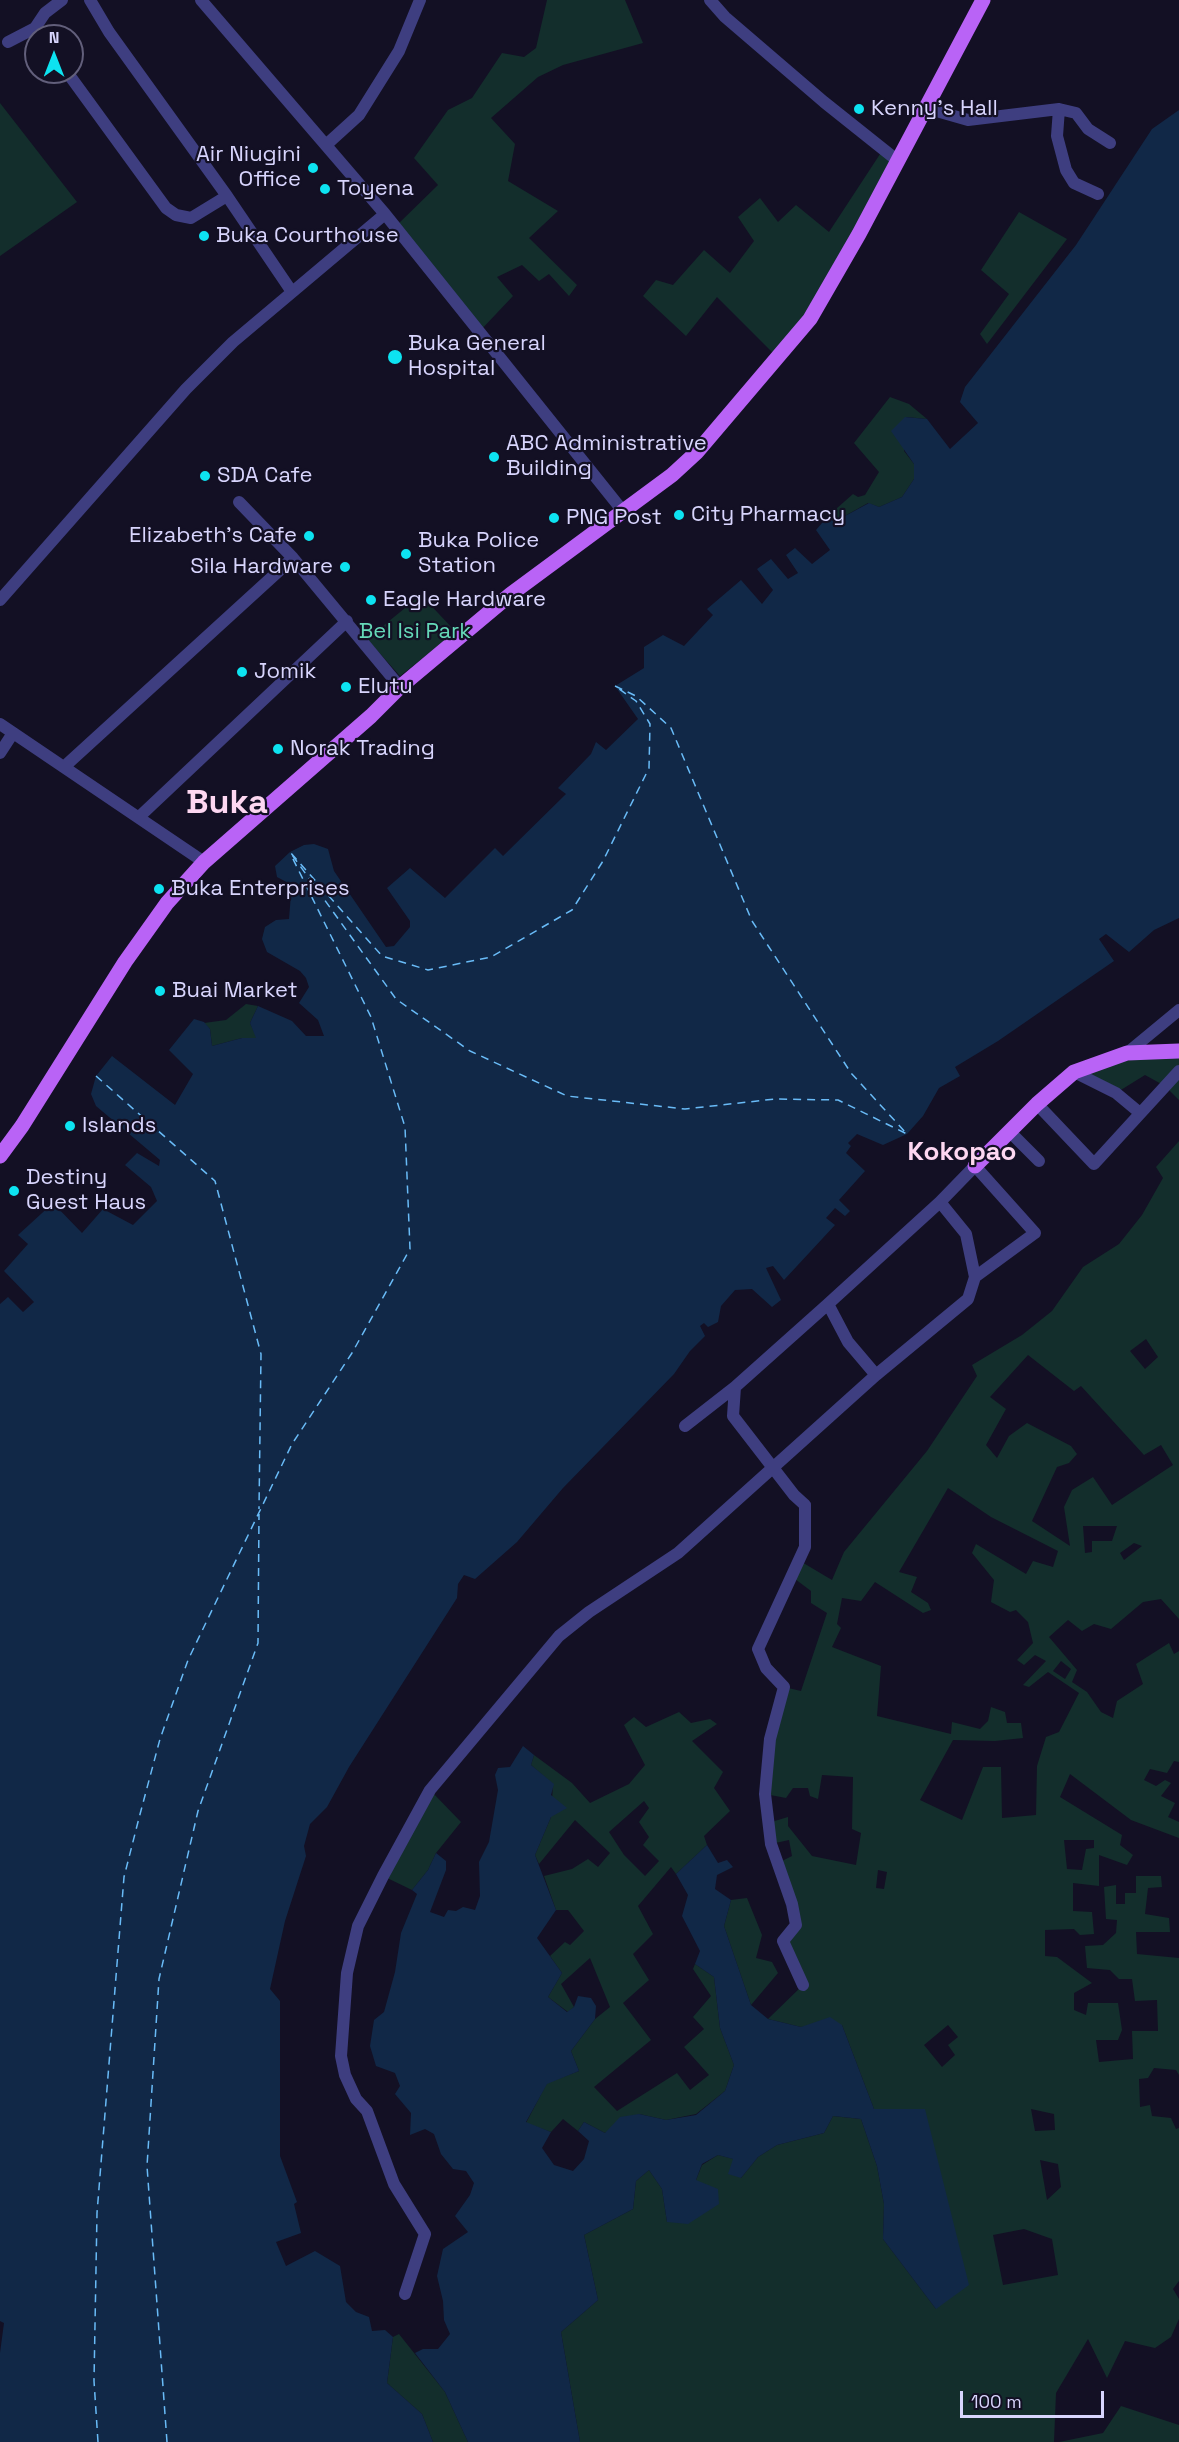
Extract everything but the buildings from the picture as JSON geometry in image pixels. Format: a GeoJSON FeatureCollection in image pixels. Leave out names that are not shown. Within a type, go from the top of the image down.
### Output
{"type":"FeatureCollection","features":[{"type":"Feature","properties":{"kind":"main road"},"geometry":{"type":"LineString","coordinates":[[0,1156],[22,1126],[124,962],[167,903],[204,862],[371,716],[400,687],[511,594],[672,475],[697,452],[810,319],[983,0]]}},
{"type":"Feature","properties":{"kind":"main road"},"geometry":{"type":"LineString","coordinates":[[975,1166],[1037,1104],[1074,1072],[1127,1053],[1179,1051]]}},
{"type":"Feature","properties":{"kind":"street"},"geometry":{"type":"LineString","coordinates":[[41,24],[45,13],[62,0]]}},
{"type":"Feature","properties":{"kind":"street"},"geometry":{"type":"LineString","coordinates":[[90,0],[109,32],[227,196],[292,292]]}},
{"type":"Feature","properties":{"kind":"street"},"geometry":{"type":"LineString","coordinates":[[201,0],[276,91],[385,214],[622,510]]}},
{"type":"Feature","properties":{"kind":"street"},"geometry":{"type":"LineString","coordinates":[[326,145],[359,115],[399,51],[420,0]]}},
{"type":"Feature","properties":{"kind":"street"},"geometry":{"type":"LineString","coordinates":[[710,0],[725,17],[824,102],[898,160]]}},
{"type":"Feature","properties":{"kind":"street"},"geometry":{"type":"LineString","coordinates":[[8,42],[24,37]]}},
{"type":"Feature","properties":{"kind":"street"},"geometry":{"type":"LineString","coordinates":[[76,84],[166,208],[176,215],[191,218],[227,196]]}},
{"type":"Feature","properties":{"kind":"street"},"geometry":{"type":"LineString","coordinates":[[926,108],[968,120],[1059,109],[1076,113],[1088,129],[1110,143]]}},
{"type":"Feature","properties":{"kind":"street"},"geometry":{"type":"LineString","coordinates":[[1059,109],[1056,136],[1066,170],[1074,183],[1098,194]]}},
{"type":"Feature","properties":{"kind":"street"},"geometry":{"type":"LineString","coordinates":[[0,600],[162,414],[233,342],[385,214]]}},
{"type":"Feature","properties":{"kind":"street"},"geometry":{"type":"LineString","coordinates":[[239,502],[293,558],[400,687]]}},
{"type":"Feature","properties":{"kind":"street"},"geometry":{"type":"LineString","coordinates":[[65,766],[293,558]]}},
{"type":"Feature","properties":{"kind":"street"},"geometry":{"type":"LineString","coordinates":[[139,817],[347,621]]}},
{"type":"Feature","properties":{"kind":"street"},"geometry":{"type":"LineString","coordinates":[[0,724],[204,862]]}},
{"type":"Feature","properties":{"kind":"street"},"geometry":{"type":"LineString","coordinates":[[0,753],[13,734]]}},
{"type":"Feature","properties":{"kind":"street"},"geometry":{"type":"LineString","coordinates":[[1127,1053],[1179,1010]]}},
{"type":"Feature","properties":{"kind":"street"},"geometry":{"type":"LineString","coordinates":[[1037,1104],[1094,1164],[1179,1071]]}},
{"type":"Feature","properties":{"kind":"street"},"geometry":{"type":"LineString","coordinates":[[1074,1072],[1116,1093],[1140,1113]]}},
{"type":"Feature","properties":{"kind":"street"},"geometry":{"type":"LineString","coordinates":[[1009,1131],[1038,1161]]}},
{"type":"Feature","properties":{"kind":"street"},"geometry":{"type":"LineString","coordinates":[[685,1426],[735,1387],[828,1304],[940,1202],[975,1166],[1035,1233],[975,1276]]}},
{"type":"Feature","properties":{"kind":"street"},"geometry":{"type":"LineString","coordinates":[[405,2294],[425,2234],[394,2184],[367,2110],[356,2099],[345,2075],[341,2055],[347,1973],[358,1926],[430,1790],[559,1636],[589,1611],[678,1553],[876,1375],[968,1299],[975,1276],[966,1234],[940,1202]]}},
{"type":"Feature","properties":{"kind":"street"},"geometry":{"type":"LineString","coordinates":[[828,1304],[848,1342],[876,1375]]}},
{"type":"Feature","properties":{"kind":"street"},"geometry":{"type":"LineString","coordinates":[[735,1387],[733,1416],[773,1469],[805,1504],[805,1547],[758,1650],[766,1668],[784,1688],[770,1739],[765,1794],[771,1844],[792,1904],[796,1925],[783,1941],[803,1985]]}},
{"type":"Feature","properties":{"kind":"green space"},"geometry":{"type":"Polygon","coordinates":[[[547,0],[625,0],[643,43],[563,65],[538,77],[491,118],[515,144],[508,181],[558,211],[529,238],[577,285],[569,296],[549,274],[539,281],[522,265],[497,277],[513,296],[479,332],[395,227],[438,185],[414,158],[448,110],[472,98],[502,53],[524,57],[536,48],[547,0]]]}},
{"type":"Feature","properties":{"kind":"green space"},"geometry":{"type":"Polygon","coordinates":[[[0,103],[77,202],[0,256],[0,103]]]}},
{"type":"Feature","properties":{"kind":"green space"},"geometry":{"type":"Polygon","coordinates":[[[884,148],[898,161],[859,234],[777,357],[717,297],[686,336],[643,296],[656,280],[673,285],[704,250],[730,273],[754,241],[738,217],[760,198],[778,222],[796,205],[829,232],[884,148]]]}},
{"type":"Feature","properties":{"kind":"green space"},"geometry":{"type":"Polygon","coordinates":[[[1019,212],[1067,239],[987,344],[980,334],[1009,294],[981,270],[1019,212]]]}},
{"type":"Feature","properties":{"kind":"green space"},"geometry":{"type":"Polygon","coordinates":[[[890,397],[909,404],[927,419],[906,417],[904,451],[914,464],[914,479],[902,497],[879,507],[868,503],[834,522],[828,516],[853,494],[858,497],[865,495],[879,472],[854,443],[890,397]]]}},
{"type":"Feature","properties":{"kind":"green space","name":"Bel Isi Park"},"geometry":{"type":"Polygon","coordinates":[[[421,595],[456,632],[400,676],[367,639],[421,595]]]}},
{"type":"Feature","properties":{"kind":"green space"},"geometry":{"type":"Polygon","coordinates":[[[246,1004],[258,1006],[250,1023],[257,1038],[242,1038],[212,1046],[210,1029],[204,1023],[226,1020],[246,1004]]]}},
{"type":"Feature","properties":{"kind":"green space"},"geometry":{"type":"Polygon","coordinates":[[[1179,1051],[1179,1100],[1165,1086],[1145,1075],[1116,1093],[1074,1072],[1127,1053],[1179,1051]]]}},
{"type":"Feature","properties":{"kind":"green space"},"geometry":{"type":"Polygon","coordinates":[[[1179,1141],[1179,1619],[1161,1599],[1143,1602],[1111,1629],[1094,1624],[1082,1631],[1068,1620],[1049,1637],[1077,1670],[1072,1682],[1087,1692],[1101,1712],[1113,1718],[1117,1701],[1143,1684],[1136,1664],[1169,1643],[1174,1654],[1179,1651],[1179,1762],[1174,1761],[1167,1773],[1150,1769],[1144,1780],[1156,1786],[1165,1780],[1171,1783],[1161,1796],[1175,1803],[1168,1817],[1179,1822],[1179,1838],[1131,1820],[1070,1774],[1060,1797],[1122,1835],[1120,1845],[1133,1855],[1127,1865],[1099,1855],[1099,1886],[1073,1883],[1073,1911],[1092,1912],[1094,1934],[1080,1935],[1074,1929],[1045,1930],[1045,1956],[1057,1957],[1092,1983],[1074,1993],[1074,2010],[1086,2015],[1088,2003],[1118,2003],[1122,2030],[1118,2040],[1096,2040],[1099,2062],[1133,2059],[1132,2031],[1158,2031],[1157,2000],[1135,2001],[1132,1979],[1119,1979],[1110,1970],[1087,1968],[1085,1946],[1103,1945],[1116,1933],[1117,1920],[1106,1919],[1104,1887],[1116,1885],[1116,1904],[1125,1904],[1125,1893],[1136,1893],[1136,1876],[1161,1876],[1162,1887],[1148,1888],[1145,1914],[1169,1918],[1170,1932],[1136,1932],[1137,1954],[1179,1958],[1179,2075],[1176,2070],[1154,2068],[1148,2078],[1139,2079],[1140,2107],[1150,2105],[1152,2116],[1171,2118],[1176,2129],[1179,2128],[1179,2281],[1173,2289],[1179,2299],[1179,2319],[1171,2337],[1155,2348],[1125,2341],[1107,2378],[1088,2339],[1056,2393],[1054,2442],[580,2442],[561,2332],[598,2300],[584,2235],[633,2209],[636,2181],[649,2170],[662,2189],[667,2222],[696,2180],[702,2165],[718,2155],[734,2159],[741,2178],[758,2157],[777,2145],[824,2133],[833,2116],[861,2119],[877,2166],[884,2204],[883,2239],[936,2309],[874,2109],[842,2025],[801,2027],[768,2019],[803,1985],[783,1941],[796,1925],[778,1863],[792,1856],[789,1840],[771,1844],[768,1823],[788,1817],[788,1826],[812,1856],[856,1865],[861,1833],[852,1829],[853,1777],[822,1775],[818,1799],[810,1796],[808,1788],[793,1788],[786,1798],[765,1794],[784,1687],[801,1691],[827,1613],[811,1603],[811,1591],[791,1576],[800,1561],[832,1580],[844,1552],[927,1451],[977,1376],[972,1365],[1022,1335],[1052,1311],[1083,1267],[1119,1244],[1142,1215],[1163,1178],[1156,1167],[1179,1141]],[[1146,1339],[1130,1351],[1145,1369],[1158,1357],[1146,1339]],[[1028,1355],[990,1397],[1006,1409],[986,1445],[997,1458],[1009,1436],[1027,1423],[1071,1446],[1077,1454],[1069,1463],[1057,1467],[1032,1521],[1070,1546],[1064,1507],[1072,1490],[1093,1477],[1112,1505],[1173,1465],[1161,1445],[1144,1455],[1081,1386],[1074,1391],[1028,1355]],[[948,1488],[899,1572],[917,1577],[911,1592],[928,1603],[931,1610],[923,1613],[875,1582],[861,1601],[842,1598],[837,1624],[841,1628],[832,1647],[881,1666],[877,1716],[951,1734],[952,1722],[980,1729],[988,1721],[991,1707],[1005,1712],[1007,1723],[1021,1723],[1023,1738],[995,1741],[953,1740],[920,1800],[962,1820],[983,1767],[1001,1767],[1002,1818],[1036,1815],[1037,1766],[1046,1737],[1059,1732],[1079,1693],[1048,1672],[1029,1687],[1023,1685],[1046,1661],[1035,1655],[1024,1665],[1017,1660],[1033,1643],[1028,1622],[1016,1610],[1010,1612],[991,1602],[994,1580],[972,1553],[976,1544],[1026,1574],[1033,1561],[1053,1567],[1058,1551],[991,1517],[948,1488]],[[1083,1526],[1085,1553],[1092,1552],[1092,1541],[1112,1541],[1117,1526],[1083,1526]],[[1134,1543],[1120,1553],[1124,1560],[1142,1546],[1134,1543]],[[1061,1661],[1053,1671],[1065,1679],[1071,1669],[1061,1661]],[[1064,1840],[1067,1869],[1082,1870],[1086,1849],[1094,1848],[1094,1840],[1064,1840]],[[878,1870],[876,1888],[884,1889],[887,1872],[878,1870]],[[948,2025],[924,2045],[942,2067],[955,2055],[948,2045],[958,2037],[948,2025]],[[1031,2109],[1035,2131],[1055,2130],[1054,2114],[1031,2109]],[[1040,2160],[1047,2200],[1061,2187],[1058,2164],[1040,2160]],[[1024,2229],[993,2235],[1003,2285],[1058,2275],[1052,2239],[1024,2229]]]}},
{"type":"Feature","properties":{"kind":"green space"},"geometry":{"type":"Polygon","coordinates":[[[679,1712],[691,1723],[710,1719],[717,1724],[692,1741],[723,1772],[714,1788],[730,1811],[704,1836],[707,1845],[676,1874],[671,1867],[638,1906],[653,1934],[633,1954],[649,1980],[623,2003],[651,2040],[594,2087],[617,2111],[677,2073],[690,2090],[709,2075],[684,2047],[704,2029],[693,2017],[711,1996],[693,1969],[695,1964],[714,1977],[720,2028],[734,2065],[725,2091],[696,2114],[666,2120],[639,2114],[605,2133],[584,2122],[578,2131],[563,2119],[551,2132],[526,2123],[547,2083],[579,2071],[571,2051],[595,2019],[610,2007],[590,1958],[561,1984],[574,2007],[568,2012],[548,1997],[562,1973],[550,1956],[565,1942],[570,1945],[584,1931],[568,1910],[556,1910],[544,1876],[572,1869],[588,1859],[598,1867],[610,1853],[575,1820],[539,1864],[535,1855],[551,1817],[553,1784],[531,1765],[534,1755],[572,1783],[590,1803],[629,1784],[645,1765],[624,1725],[634,1717],[646,1727],[679,1712]],[[644,1801],[609,1832],[624,1855],[645,1876],[659,1861],[643,1845],[649,1837],[639,1822],[649,1808],[644,1801]]]}},
{"type":"Feature","properties":{"kind":"green space"},"geometry":{"type":"Polygon","coordinates":[[[430,1790],[461,1822],[436,1853],[428,1870],[412,1890],[383,1876],[430,1790]]]}},
{"type":"Feature","properties":{"kind":"green space"},"geometry":{"type":"Polygon","coordinates":[[[747,1898],[762,1935],[756,1958],[772,1962],[778,1973],[751,2005],[724,1926],[731,1900],[747,1898]]]}},
{"type":"Feature","properties":{"kind":"green space"},"geometry":{"type":"Polygon","coordinates":[[[399,2334],[445,2392],[468,2442],[433,2442],[422,2414],[387,2383],[393,2337],[399,2334]]]}},
{"type":"Feature","properties":{"kind":"green space"},"geometry":{"type":"Polygon","coordinates":[[[1121,2406],[1179,2425],[1179,2442],[1059,2442],[1103,2433],[1121,2406]]]}},
{"type":"Feature","properties":{"kind":"water"},"geometry":{"type":"Polygon","coordinates":[[[1179,110],[1179,918],[1154,930],[1129,952],[1106,934],[1099,939],[1114,961],[998,1041],[955,1067],[960,1076],[939,1088],[923,1116],[907,1134],[883,1145],[857,1134],[848,1143],[851,1146],[846,1153],[865,1171],[839,1200],[850,1211],[845,1216],[835,1208],[826,1218],[835,1225],[784,1280],[773,1266],[766,1268],[781,1300],[772,1307],[752,1289],[735,1290],[721,1306],[718,1322],[708,1327],[704,1323],[700,1326],[705,1336],[690,1351],[674,1374],[563,1488],[517,1542],[475,1579],[464,1575],[458,1584],[457,1598],[349,1767],[327,1807],[310,1824],[304,1846],[306,1856],[285,1921],[270,1989],[280,2001],[280,2156],[297,2202],[294,2204],[301,2233],[276,2242],[286,2266],[315,2251],[340,2266],[346,2302],[356,2312],[369,2317],[372,2331],[385,2330],[393,2337],[387,2383],[422,2414],[433,2442],[0,2442],[0,2353],[4,2323],[0,2321],[0,1304],[8,1297],[23,1312],[34,1302],[4,1271],[28,1244],[18,1235],[53,1203],[82,1233],[103,1209],[133,1225],[157,1201],[151,1187],[125,1165],[137,1153],[159,1166],[160,1160],[96,1106],[91,1094],[96,1076],[112,1056],[175,1105],[193,1074],[169,1050],[194,1019],[204,1022],[210,1029],[212,1046],[242,1038],[256,1038],[250,1023],[258,1006],[292,1021],[306,1036],[324,1036],[318,1020],[299,1003],[309,987],[306,978],[300,971],[267,952],[262,939],[265,927],[276,920],[289,919],[291,894],[296,887],[277,877],[275,866],[290,852],[304,845],[314,844],[328,849],[334,871],[386,947],[394,946],[410,927],[410,921],[387,888],[410,868],[445,898],[495,848],[503,856],[566,794],[558,788],[591,754],[596,742],[606,750],[638,719],[615,686],[644,668],[644,647],[663,635],[684,646],[713,615],[707,609],[741,580],[762,604],[773,590],[757,569],[771,559],[788,579],[798,573],[786,555],[795,548],[812,564],[830,550],[816,530],[828,516],[834,522],[869,503],[879,507],[902,497],[914,479],[914,464],[891,431],[905,417],[927,419],[950,449],[978,423],[960,402],[965,387],[1076,245],[1152,129],[1179,110]]]}},
{"type":"Feature","properties":{"kind":"water"},"geometry":{"type":"Polygon","coordinates":[[[523,1746],[534,1755],[531,1765],[554,1784],[551,1795],[567,1808],[551,1817],[535,1855],[556,1910],[537,1938],[562,1973],[548,1997],[567,2012],[574,2007],[578,1996],[591,1998],[596,2006],[595,2019],[571,2051],[579,2071],[547,2084],[526,2122],[551,2132],[542,2148],[554,2165],[573,2171],[584,2159],[589,2141],[578,2131],[584,2122],[605,2133],[620,2117],[639,2114],[666,2120],[696,2115],[725,2091],[734,2065],[720,2028],[714,1977],[695,1964],[700,1951],[682,1916],[688,1895],[676,1874],[707,1845],[718,1863],[727,1860],[733,1867],[717,1875],[715,1889],[731,1900],[724,1926],[751,2005],[768,2019],[801,2027],[830,2017],[842,2025],[874,2109],[925,2109],[969,2285],[936,2309],[883,2239],[884,2204],[877,2166],[861,2119],[833,2116],[824,2133],[777,2145],[758,2157],[741,2178],[728,2174],[733,2159],[718,2155],[702,2164],[696,2180],[718,2189],[719,2204],[688,2224],[667,2222],[662,2189],[649,2170],[636,2181],[633,2209],[584,2235],[598,2300],[561,2332],[580,2442],[468,2442],[445,2392],[415,2353],[423,2349],[438,2349],[450,2334],[444,2320],[443,2301],[437,2276],[443,2249],[468,2232],[455,2216],[470,2195],[474,2183],[466,2171],[453,2169],[441,2154],[434,2134],[425,2129],[410,2135],[411,2113],[395,2094],[400,2086],[395,2073],[376,2066],[370,2046],[374,2020],[384,2012],[395,1972],[401,1933],[417,1894],[412,1890],[428,1870],[436,1853],[446,1861],[446,1870],[430,1912],[444,1917],[448,1910],[456,1911],[463,1907],[475,1910],[480,1896],[479,1862],[489,1842],[498,1790],[495,1775],[498,1768],[510,1767],[523,1746]]]}},
{"type":"Feature","properties":{"kind":"ferry route"},"geometry":{"type":"LineString","coordinates":[[615,686],[636,696],[671,728],[752,921],[851,1073],[907,1134],[838,1100],[775,1099],[685,1109],[567,1096],[470,1051],[396,999],[290,852],[382,956],[428,970],[491,957],[572,910],[603,861],[649,768],[650,724],[636,701],[615,686]]}},
{"type":"Feature","properties":{"kind":"ferry route"},"geometry":{"type":"LineString","coordinates":[[98,2442],[94,2381],[97,2213],[124,1877],[139,1818],[160,1739],[188,1660],[292,1444],[352,1353],[410,1249],[405,1127],[371,1017],[292,857]]}},
{"type":"Feature","properties":{"kind":"ferry route"},"geometry":{"type":"LineString","coordinates":[[96,1076],[215,1181],[261,1354],[259,1509]]}},
{"type":"Feature","properties":{"kind":"ferry route"},"geometry":{"type":"LineString","coordinates":[[167,2442],[147,2166],[159,1979],[198,1811],[258,1643],[259,1514]]}},
{"type":"Feature","properties":{"kind":"place","name":"Kenny's Hall"},"geometry":{"type":"Point","coordinates":[859,109]}},
{"type":"Feature","properties":{"kind":"place","name":"Air Niugini Office"},"geometry":{"type":"Point","coordinates":[313,168]}},
{"type":"Feature","properties":{"kind":"place","name":"Toyena"},"geometry":{"type":"Point","coordinates":[325,189]}},
{"type":"Feature","properties":{"kind":"place","name":"Buka Courthouse"},"geometry":{"type":"Point","coordinates":[204,236]}},
{"type":"Feature","properties":{"kind":"place","name":"Buka General Hospital"},"geometry":{"type":"Point","coordinates":[395,357]}},
{"type":"Feature","properties":{"kind":"place","name":"ABC Administrative Building"},"geometry":{"type":"Point","coordinates":[494,457]}},
{"type":"Feature","properties":{"kind":"place","name":"SDA Cafe"},"geometry":{"type":"Point","coordinates":[205,476]}},
{"type":"Feature","properties":{"kind":"place","name":"City Pharmacy"},"geometry":{"type":"Point","coordinates":[679,515]}},
{"type":"Feature","properties":{"kind":"place","name":"PNG Post"},"geometry":{"type":"Point","coordinates":[554,518]}},
{"type":"Feature","properties":{"kind":"place","name":"Elizabeth's Cafe"},"geometry":{"type":"Point","coordinates":[309,536]}},
{"type":"Feature","properties":{"kind":"place","name":"Buka Police Station"},"geometry":{"type":"Point","coordinates":[406,554]}},
{"type":"Feature","properties":{"kind":"place","name":"Sila Hardware"},"geometry":{"type":"Point","coordinates":[345,567]}},
{"type":"Feature","properties":{"kind":"place","name":"Eagle Hardware"},"geometry":{"type":"Point","coordinates":[371,600]}},
{"type":"Feature","properties":{"kind":"place","name":"Jomik"},"geometry":{"type":"Point","coordinates":[242,672]}},
{"type":"Feature","properties":{"kind":"place","name":"Elutu"},"geometry":{"type":"Point","coordinates":[346,687]}},
{"type":"Feature","properties":{"kind":"place","name":"Norak Trading"},"geometry":{"type":"Point","coordinates":[278,749]}},
{"type":"Feature","properties":{"kind":"place","name":"Buka Enterprises"},"geometry":{"type":"Point","coordinates":[159,889]}},
{"type":"Feature","properties":{"kind":"place","name":"Buai Market"},"geometry":{"type":"Point","coordinates":[160,991]}},
{"type":"Feature","properties":{"kind":"place","name":"Islands"},"geometry":{"type":"Point","coordinates":[70,1126]}},
{"type":"Feature","properties":{"kind":"place","name":"Destiny Guest Haus"},"geometry":{"type":"Point","coordinates":[14,1191]}},
{"type":"Feature","properties":{"kind":"district","name":"Buka"},"geometry":{"type":"Point","coordinates":[227,804]}},
{"type":"Feature","properties":{"kind":"district","name":"Kokopao"},"geometry":{"type":"Point","coordinates":[962,1153]}}]}
